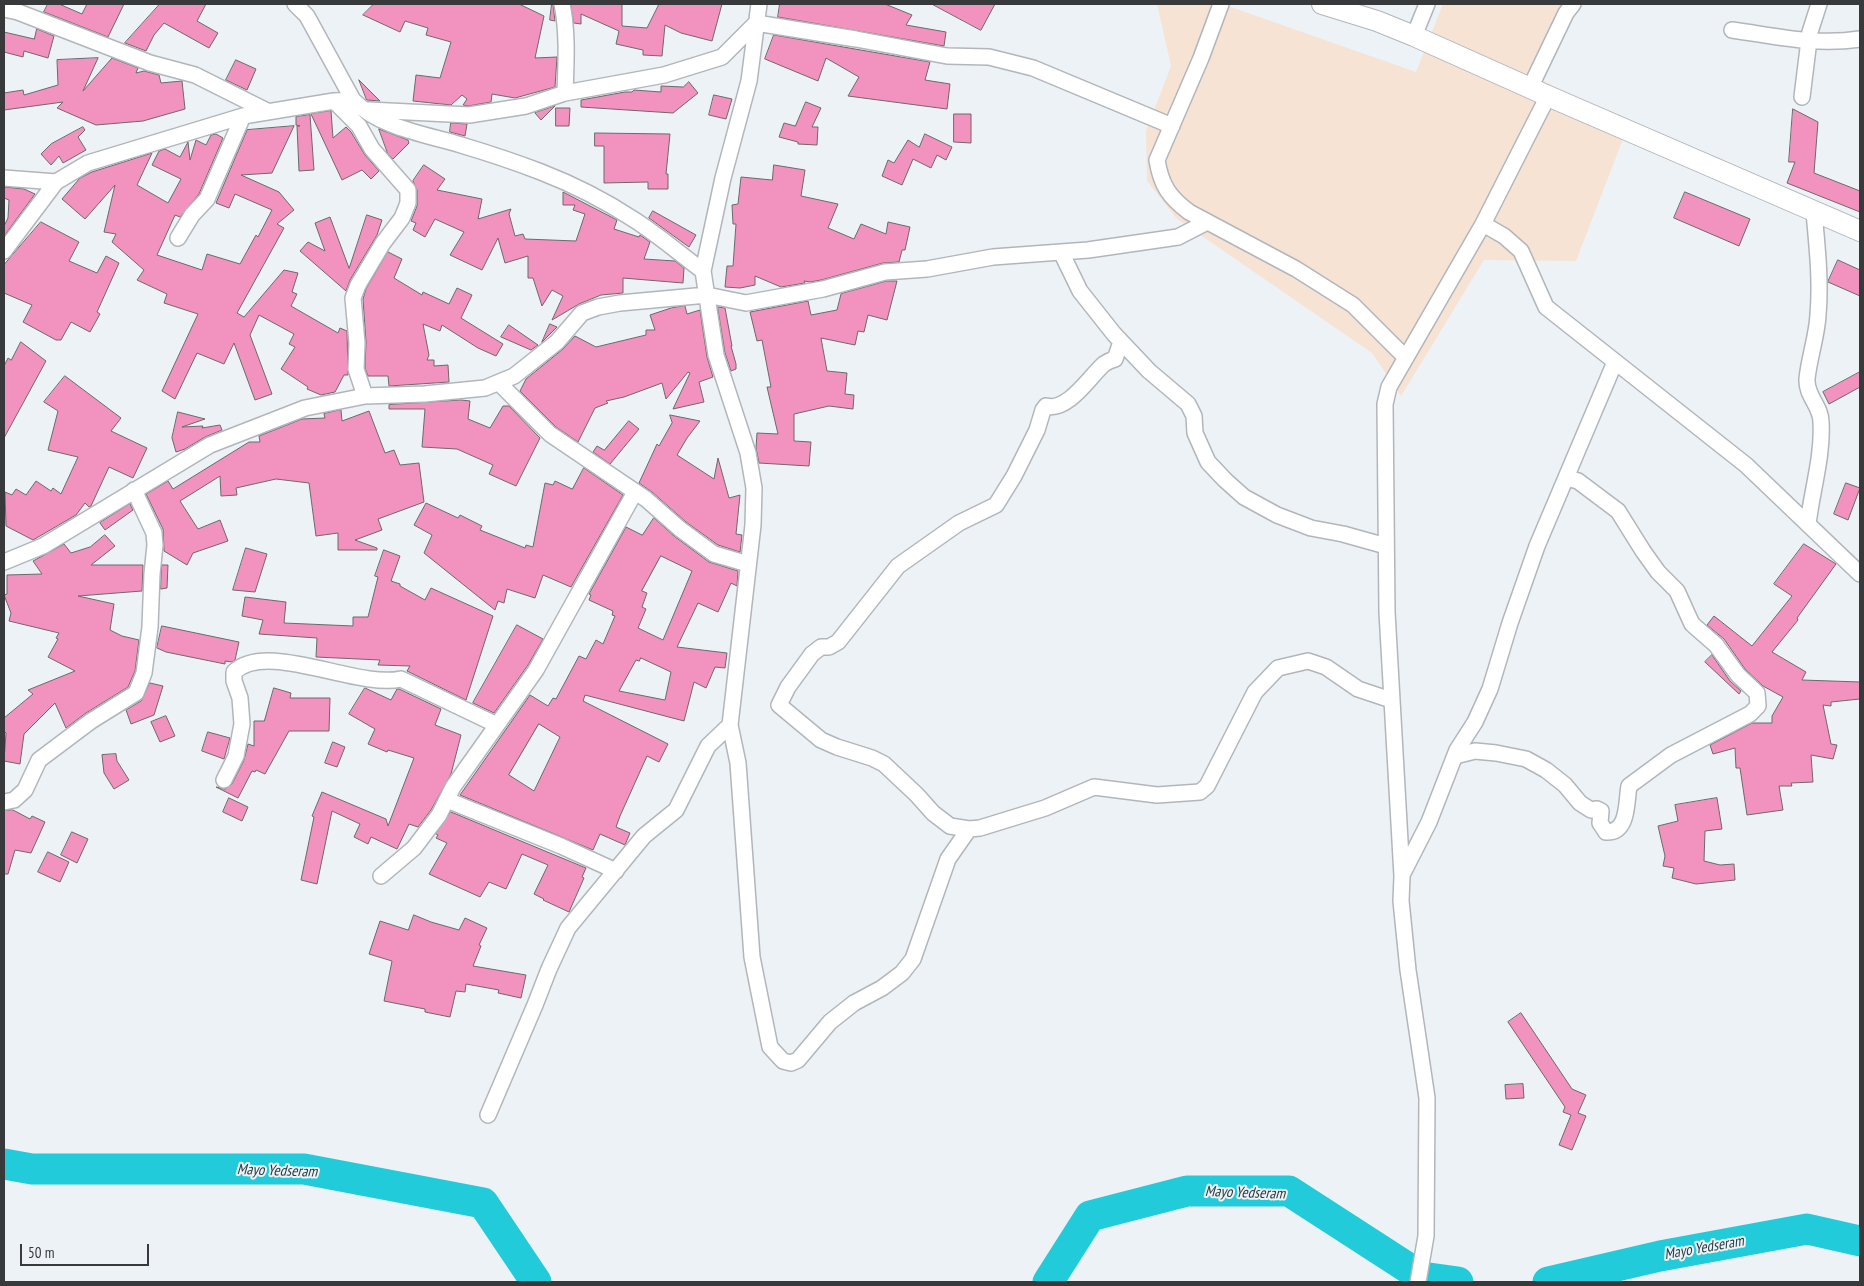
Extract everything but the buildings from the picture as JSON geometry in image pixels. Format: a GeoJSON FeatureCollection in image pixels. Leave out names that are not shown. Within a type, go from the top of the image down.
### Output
{"type":"FeatureCollection","features":[{"type":"Feature","properties":{"kind":"street"},"geometry":{"type":"LineString","coordinates":[[295,4],[307,16],[358,105],[377,118],[541,172],[584,191],[633,219],[703,271]]}},
{"type":"Feature","properties":{"kind":"street"},"geometry":{"type":"LineString","coordinates":[[562,4],[566,61],[565,93]]}},
{"type":"Feature","properties":{"kind":"street"},"geometry":{"type":"LineString","coordinates":[[759,4],[749,81],[723,178],[703,271],[716,355],[748,453],[754,488],[753,525],[730,725],[738,763],[752,957],[770,1047],[783,1061],[791,1063],[798,1060],[830,1022],[854,1003],[882,988],[902,973],[912,959],[948,859],[969,829]]}},
{"type":"Feature","properties":{"kind":"street"},"geometry":{"type":"LineString","coordinates":[[1221,4],[1157,160],[1159,174],[1166,189],[1175,202],[1207,222],[1296,269],[1353,305],[1406,358]]}},
{"type":"Feature","properties":{"kind":"street"},"geometry":{"type":"LineString","coordinates":[[1322,4],[1377,21],[1414,36],[1860,231]]}},
{"type":"Feature","properties":{"kind":"street"},"geometry":{"type":"LineString","coordinates":[[1414,36],[1427,4]]}},
{"type":"Feature","properties":{"kind":"street"},"geometry":{"type":"LineString","coordinates":[[1418,1282],[1426,1236],[1428,1098],[1408,970],[1401,901],[1402,876],[1391,700],[1386,546],[1385,404],[1389,387],[1483,224],[1539,92],[1566,14],[1574,4]]}},
{"type":"Feature","properties":{"kind":"street"},"geometry":{"type":"LineString","coordinates":[[1802,98],[1810,32],[1819,4]]}},
{"type":"Feature","properties":{"kind":"street"},"geometry":{"type":"LineString","coordinates":[[15,8],[150,63],[195,76],[267,111]]}},
{"type":"Feature","properties":{"kind":"street"},"geometry":{"type":"LineString","coordinates":[[4,250],[56,182],[88,163],[243,116],[334,101],[358,105],[469,115],[526,106],[565,93],[664,75],[722,58],[756,24]]}},
{"type":"Feature","properties":{"kind":"street"},"geometry":{"type":"LineString","coordinates":[[756,24],[856,39],[947,56],[989,57],[1033,68],[1172,126]]}},
{"type":"Feature","properties":{"kind":"street"},"geometry":{"type":"LineString","coordinates":[[1732,30],[1810,42],[1860,39]]}},
{"type":"Feature","properties":{"kind":"street"},"geometry":{"type":"LineString","coordinates":[[334,101],[359,126],[372,149],[408,190],[408,203],[402,218],[383,243],[358,285],[353,298],[357,343],[356,369],[365,396]]}},
{"type":"Feature","properties":{"kind":"street"},"geometry":{"type":"LineString","coordinates":[[178,238],[192,215],[207,199],[243,116]]}},
{"type":"Feature","properties":{"kind":"street"},"geometry":{"type":"LineString","coordinates":[[4,178],[56,182]]}},
{"type":"Feature","properties":{"kind":"street"},"geometry":{"type":"LineString","coordinates":[[1808,524],[1819,454],[1822,420],[1817,406],[1809,394],[1807,381],[1818,316],[1819,269],[1814,212]]}},
{"type":"Feature","properties":{"kind":"street"},"geometry":{"type":"LineString","coordinates":[[4,562],[43,546],[210,445],[305,408],[365,396],[425,394],[485,388],[499,383],[514,376],[557,342],[582,314],[598,307],[620,302],[707,295],[746,303],[823,289],[885,272],[927,269],[993,257],[1088,250],[1178,237],[1207,222]]}},
{"type":"Feature","properties":{"kind":"street"},"geometry":{"type":"LineString","coordinates":[[1483,224],[1504,236],[1520,251],[1546,307],[1746,465],[1860,574]]}},
{"type":"Feature","properties":{"kind":"street"},"geometry":{"type":"LineString","coordinates":[[1061,252],[1080,291],[1121,342],[1149,371],[1188,404],[1194,416],[1195,433],[1208,462],[1244,497],[1277,515],[1311,528],[1386,546]]}},
{"type":"Feature","properties":{"kind":"street"},"geometry":{"type":"LineString","coordinates":[[1121,342],[1115,359],[1105,364],[1080,390],[1062,404],[1051,407],[1046,406],[1037,430],[1014,476],[996,505],[959,523],[898,566],[838,642],[828,647],[821,647],[812,654],[788,687],[779,704],[821,740],[884,764],[917,795],[932,813],[950,826],[969,829],[980,828],[1045,808],[1094,787],[1157,795],[1200,792],[1207,786],[1256,692],[1278,668],[1296,662],[1308,661],[1326,667],[1358,689],[1391,700]]}},
{"type":"Feature","properties":{"kind":"street"},"geometry":{"type":"LineString","coordinates":[[1402,876],[1430,822],[1455,756],[1475,722],[1490,689],[1510,623],[1537,546],[1615,362]]}},
{"type":"Feature","properties":{"kind":"street"},"geometry":{"type":"LineString","coordinates":[[499,383],[550,434],[646,499],[714,554],[748,564]]}},
{"type":"Feature","properties":{"kind":"street"},"geometry":{"type":"LineString","coordinates":[[1455,756],[1475,751],[1526,759],[1546,770],[1565,785],[1580,803],[1591,810],[1597,809],[1601,811],[1600,823],[1606,832],[1612,832],[1619,828],[1624,819],[1629,786],[1671,756],[1750,714],[1758,706],[1757,693],[1738,675],[1716,645],[1692,624],[1677,591],[1658,572],[1643,552],[1618,511],[1578,482],[1567,478]]}},
{"type":"Feature","properties":{"kind":"street"},"geometry":{"type":"LineString","coordinates":[[4,802],[14,800],[25,790],[39,760],[91,721],[136,693],[144,673],[150,627],[155,545],[154,533],[134,490]]}},
{"type":"Feature","properties":{"kind":"street"},"geometry":{"type":"LineString","coordinates":[[381,876],[414,848],[439,815],[453,787],[536,670],[635,492]]}},
{"type":"Feature","properties":{"kind":"street"},"geometry":{"type":"LineString","coordinates":[[224,780],[236,756],[242,724],[240,698],[234,681],[234,672],[242,664],[258,661],[280,662],[368,680],[391,682],[401,679],[497,725]]}},
{"type":"Feature","properties":{"kind":"street"},"geometry":{"type":"LineString","coordinates":[[488,1114],[568,928],[644,836],[676,810],[708,746],[730,725]]}},
{"type":"Feature","properties":{"kind":"street"},"geometry":{"type":"LineString","coordinates":[[447,800],[561,846],[616,871]]}},
{"type":"Feature","properties":{"kind":"shaded area"},"geometry":{"type":"Polygon","coordinates":[[[1157,4],[1218,4],[1228,6],[1416,72],[1443,4],[1573,4],[1527,72],[1628,126],[1576,261],[1484,260],[1401,396],[1372,353],[1177,219],[1147,181],[1146,131],[1171,66],[1157,4]]]}},
{"type":"Feature","properties":{"kind":"waterway","name":"Mayo Yedseram"},"geometry":{"type":"LineString","coordinates":[[4,1164],[32,1169],[304,1169],[483,1203],[536,1282]]}},
{"type":"Feature","properties":{"kind":"waterway","name":"Mayo Yedseram"},"geometry":{"type":"LineString","coordinates":[[1048,1282],[1090,1216],[1187,1191],[1289,1191],[1422,1277],[1458,1282]]}},
{"type":"Feature","properties":{"kind":"waterway","name":"Mayo Yedseram"},"geometry":{"type":"LineString","coordinates":[[1548,1282],[1660,1256],[1807,1229],[1860,1241]]}}]}
